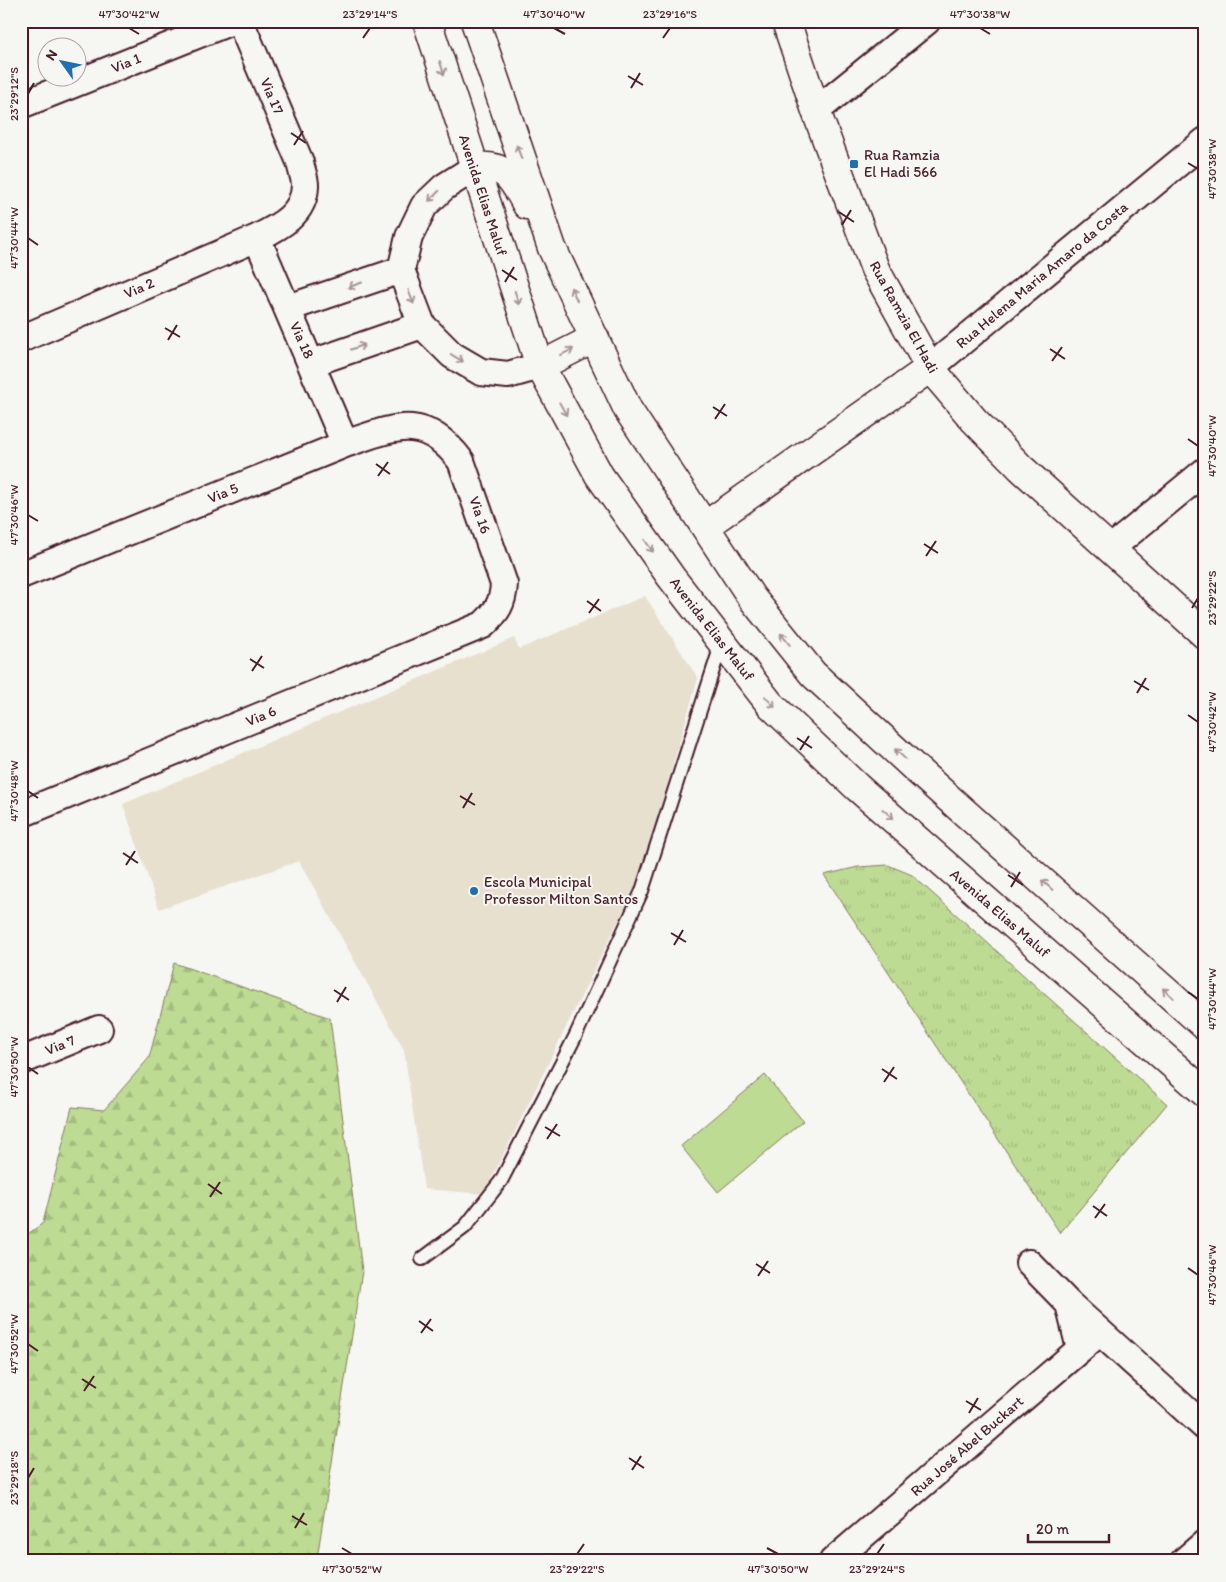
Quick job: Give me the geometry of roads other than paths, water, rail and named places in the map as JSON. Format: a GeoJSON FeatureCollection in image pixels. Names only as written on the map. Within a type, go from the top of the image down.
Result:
{"type":"FeatureCollection","features":[{"type":"Feature","properties":{"kind":"street","name":"Via 1"},"geometry":{"type":"LineString","coordinates":[[21,105],[232,21]]}},
{"type":"Feature","properties":{"kind":"street","name":"Via 17"},"geometry":{"type":"LineString","coordinates":[[240,21],[300,162],[305,185],[300,205],[284,224],[257,238]]}},
{"type":"Feature","properties":{"kind":"street","name":"Avenida Elias Maluf"},"geometry":{"type":"LineString","coordinates":[[427,21],[540,366],[599,475],[671,577],[770,704],[857,787],[1205,1093]]}},
{"type":"Feature","properties":{"kind":"street"},"geometry":{"type":"LineString","coordinates":[[475,21],[552,248]]}},
{"type":"Feature","properties":{"kind":"street","name":"Rua Ramzia El Hadi"},"geometry":{"type":"LineString","coordinates":[[786,21],[816,111],[875,270],[930,368],[974,420],[1021,468],[1205,635]]}},
{"type":"Feature","properties":{"kind":"street"},"geometry":{"type":"LineString","coordinates":[[816,111],[927,21]]}},
{"type":"Feature","properties":{"kind":"street","name":"Rua Helena Maria Amaro da Costa"},"geometry":{"type":"LineString","coordinates":[[705,526],[930,368],[1205,141]]}},
{"type":"Feature","properties":{"kind":"street"},"geometry":{"type":"LineString","coordinates":[[594,338],[540,366],[508,375],[481,372],[452,355],[422,325],[401,270],[409,237],[424,206],[444,187],[474,168],[496,167],[506,173],[514,183],[552,248],[628,410],[752,598],[813,674],[917,770],[1205,1026]]}},
{"type":"Feature","properties":{"kind":"street","name":"Via 18"},"geometry":{"type":"LineString","coordinates":[[257,238],[345,444]]}},
{"type":"Feature","properties":{"kind":"street","name":"Via 2"},"geometry":{"type":"LineString","coordinates":[[21,339],[257,238]]}},
{"type":"Feature","properties":{"kind":"street"},"geometry":{"type":"LineString","coordinates":[[288,308],[401,270]]}},
{"type":"Feature","properties":{"kind":"street"},"geometry":{"type":"LineString","coordinates":[[312,363],[422,325]]}},
{"type":"Feature","properties":{"kind":"street","name":"Via 5"},"geometry":{"type":"LineString","coordinates":[[21,574],[345,444],[394,427],[413,426],[428,432]]}},
{"type":"Feature","properties":{"kind":"street","name":"Via 16"},"geometry":{"type":"LineString","coordinates":[[428,432],[450,446],[461,462],[504,584],[504,598],[497,612]]}},
{"type":"Feature","properties":{"kind":"street"},"geometry":{"type":"LineString","coordinates":[[1110,549],[1205,471]]}},
{"type":"Feature","properties":{"kind":"street","name":"Via 6"},"geometry":{"type":"LineString","coordinates":[[21,814],[483,625],[497,612]]}},
{"type":"Feature","properties":{"kind":"street","name":"Via 7"},"geometry":{"type":"LineString","coordinates":[[21,1061],[99,1029]]}},
{"type":"Feature","properties":{"kind":"street"},"geometry":{"type":"LineString","coordinates":[[1029,1263],[1069,1304],[1205,1427]]}},
{"type":"Feature","properties":{"kind":"street"},"geometry":{"type":"LineString","coordinates":[[1069,1304],[1080,1349]]}},
{"type":"Feature","properties":{"kind":"street","name":"Rua José Abel Buckart"},"geometry":{"type":"LineString","coordinates":[[833,1561],[1100,1332]]}},
{"type":"Feature","properties":{"kind":"street"},"geometry":{"type":"LineString","coordinates":[[1184,1561],[1205,1543]]}},
{"type":"Feature","properties":{"kind":"lane"},"geometry":{"type":"LineString","coordinates":[[422,1259],[465,1228],[501,1181],[575,1038],[642,891],[722,642]]}},
{"type":"Feature","properties":{"kind":"place","name":"Rua Ramzia El Hadi 566"},"geometry":{"type":"Point","coordinates":[854,164]}},
{"type":"Feature","properties":{"kind":"place","name":"Escola Municipal Professor Milton Santos"},"geometry":{"type":"Point","coordinates":[474,891]}}]}
